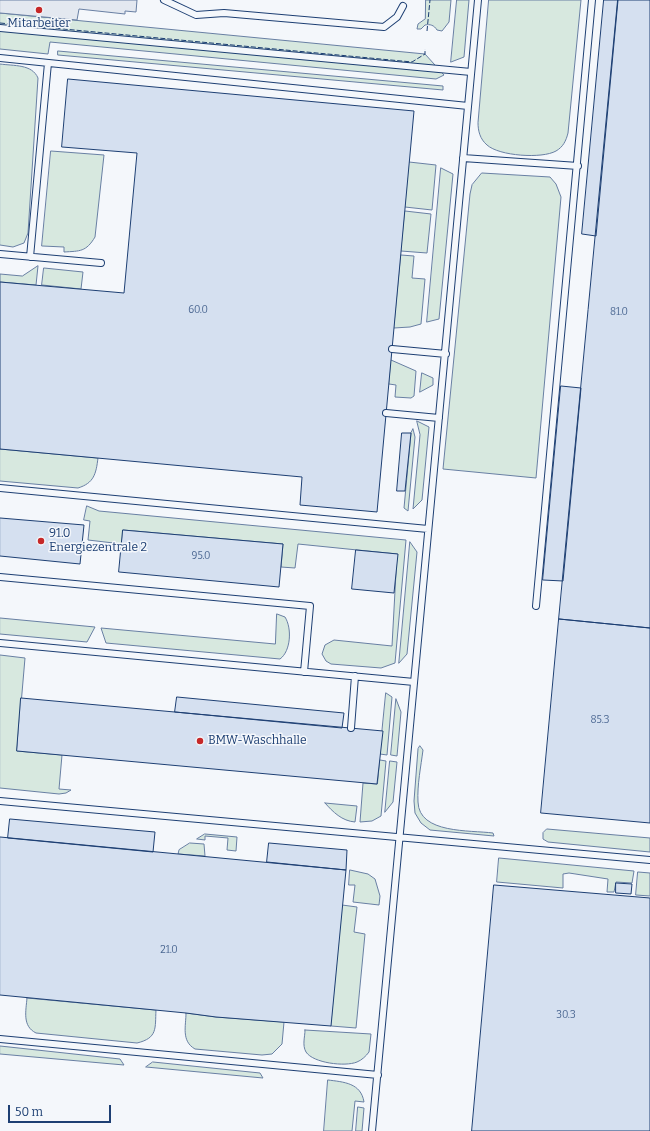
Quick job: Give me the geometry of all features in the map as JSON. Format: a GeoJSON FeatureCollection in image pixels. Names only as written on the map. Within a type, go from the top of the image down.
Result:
{"type":"FeatureCollection","features":[{"type":"Feature","properties":{"kind":"lane"},"geometry":{"type":"LineString","coordinates":[[164,0],[170,0]]}},
{"type":"Feature","properties":{"kind":"lane"},"geometry":{"type":"LineString","coordinates":[[164,0],[196,15],[224,13],[384,27],[397,17],[403,6]]}},
{"type":"Feature","properties":{"kind":"lane"},"geometry":{"type":"LineString","coordinates":[[372,1131],[478,0]]}},
{"type":"Feature","properties":{"kind":"lane"},"geometry":{"type":"LineString","coordinates":[[536,606],[578,166],[592,0]]}},
{"type":"Feature","properties":{"kind":"lane"},"geometry":{"type":"LineString","coordinates":[[0,28],[471,72]]}},
{"type":"Feature","properties":{"kind":"lane"},"geometry":{"type":"LineString","coordinates":[[0,58],[468,106]]}},
{"type":"Feature","properties":{"kind":"lane"},"geometry":{"type":"LineString","coordinates":[[30,257],[48,63]]}},
{"type":"Feature","properties":{"kind":"lane"},"geometry":{"type":"LineString","coordinates":[[463,158],[578,166]]}},
{"type":"Feature","properties":{"kind":"lane"},"geometry":{"type":"LineString","coordinates":[[0,254],[100,263]]}},
{"type":"Feature","properties":{"kind":"lane"},"geometry":{"type":"LineString","coordinates":[[392,349],[446,354]]}},
{"type":"Feature","properties":{"kind":"lane"},"geometry":{"type":"LineString","coordinates":[[386,412],[439,418]]}},
{"type":"Feature","properties":{"kind":"lane"},"geometry":{"type":"LineString","coordinates":[[0,488],[428,529]]}},
{"type":"Feature","properties":{"kind":"lane"},"geometry":{"type":"LineString","coordinates":[[0,577],[310,606],[304,672]]}},
{"type":"Feature","properties":{"kind":"lane"},"geometry":{"type":"LineString","coordinates":[[0,643],[414,682]]}},
{"type":"Feature","properties":{"kind":"lane"},"geometry":{"type":"LineString","coordinates":[[351,728],[356,676]]}},
{"type":"Feature","properties":{"kind":"lane"},"geometry":{"type":"LineString","coordinates":[[0,801],[650,860]]}},
{"type":"Feature","properties":{"kind":"lane"},"geometry":{"type":"LineString","coordinates":[[0,1039],[378,1075]]}},
{"type":"Feature","properties":{"kind":"shaded area","name":"Mitarbeiter"},"geometry":{"type":"Polygon","coordinates":[[[0,0],[137,0],[136,12],[125,11],[125,14],[79,9],[77,20],[0,13],[0,0]]]}},
{"type":"Feature","properties":{"kind":"shaded area"},"geometry":{"type":"Polygon","coordinates":[[[426,0],[451,0],[449,22],[442,31],[429,25],[425,25],[421,29],[417,29],[418,24],[425,19],[426,0]]]}},
{"type":"Feature","properties":{"kind":"shaded area"},"geometry":{"type":"Polygon","coordinates":[[[457,0],[469,0],[464,57],[451,62],[457,0]]]}},
{"type":"Feature","properties":{"kind":"shaded area"},"geometry":{"type":"Polygon","coordinates":[[[489,0],[581,0],[568,133],[564,144],[556,151],[531,156],[510,154],[493,149],[481,138],[478,123],[489,0]]]}},
{"type":"Feature","properties":{"kind":"shaded area"},"geometry":{"type":"Polygon","coordinates":[[[0,13],[425,54],[444,75],[436,79],[50,42],[48,54],[0,49],[0,13]]]}},
{"type":"Feature","properties":{"kind":"shaded area"},"geometry":{"type":"Polygon","coordinates":[[[58,51],[443,86],[443,90],[58,55],[58,51]]]}},
{"type":"Feature","properties":{"kind":"shaded area"},"geometry":{"type":"Polygon","coordinates":[[[0,64],[22,66],[32,70],[38,78],[28,233],[24,243],[13,247],[0,245],[0,64]]]}},
{"type":"Feature","properties":{"kind":"shaded area"},"geometry":{"type":"Polygon","coordinates":[[[51,151],[104,155],[95,237],[89,246],[82,250],[64,252],[64,247],[42,246],[51,151]]]}},
{"type":"Feature","properties":{"kind":"shaded area"},"geometry":{"type":"Polygon","coordinates":[[[409,162],[436,165],[432,210],[405,207],[409,162]]]}},
{"type":"Feature","properties":{"kind":"shaded area"},"geometry":{"type":"Polygon","coordinates":[[[441,168],[453,174],[439,319],[427,322],[441,168]]]}},
{"type":"Feature","properties":{"kind":"shaded area"},"geometry":{"type":"Polygon","coordinates":[[[482,173],[550,177],[556,184],[561,197],[536,478],[443,469],[470,194],[472,185],[482,173]]]}},
{"type":"Feature","properties":{"kind":"shaded area"},"geometry":{"type":"Polygon","coordinates":[[[405,211],[431,214],[427,253],[401,251],[405,211]]]}},
{"type":"Feature","properties":{"kind":"shaded area"},"geometry":{"type":"Polygon","coordinates":[[[401,255],[414,256],[412,278],[425,279],[421,324],[410,327],[394,328],[401,255]]]}},
{"type":"Feature","properties":{"kind":"shaded area"},"geometry":{"type":"Polygon","coordinates":[[[38,266],[36,285],[0,282],[0,274],[22,276],[38,266]]]}},
{"type":"Feature","properties":{"kind":"shaded area"},"geometry":{"type":"Polygon","coordinates":[[[44,268],[83,272],[81,289],[42,285],[44,268]]]}},
{"type":"Feature","properties":{"kind":"shaded area"},"geometry":{"type":"Polygon","coordinates":[[[391,360],[416,371],[414,396],[411,398],[395,397],[396,385],[389,384],[391,360]]]}},
{"type":"Feature","properties":{"kind":"shaded area"},"geometry":{"type":"Polygon","coordinates":[[[422,373],[433,378],[433,385],[420,392],[422,373]]]}},
{"type":"Feature","properties":{"kind":"shaded area"},"geometry":{"type":"Polygon","coordinates":[[[417,421],[429,427],[422,500],[413,509],[420,435],[417,421]]]}},
{"type":"Feature","properties":{"kind":"shaded area"},"geometry":{"type":"Polygon","coordinates":[[[413,429],[415,437],[408,511],[404,508],[411,433],[413,429]]]}},
{"type":"Feature","properties":{"kind":"shaded area"},"geometry":{"type":"Polygon","coordinates":[[[0,449],[98,458],[95,473],[91,481],[78,488],[0,481],[0,449]]]}},
{"type":"Feature","properties":{"kind":"shaded area"},"geometry":{"type":"Polygon","coordinates":[[[87,506],[99,511],[406,540],[395,663],[381,668],[331,664],[326,661],[322,654],[325,645],[334,640],[392,646],[397,554],[298,544],[295,568],[281,567],[283,544],[123,530],[122,544],[88,540],[90,521],[84,520],[87,506]]]}},
{"type":"Feature","properties":{"kind":"shaded area"},"geometry":{"type":"Polygon","coordinates":[[[410,542],[417,552],[407,654],[399,663],[410,542]]]}},
{"type":"Feature","properties":{"kind":"shaded area"},"geometry":{"type":"Polygon","coordinates":[[[277,614],[285,617],[289,627],[288,645],[284,655],[280,659],[106,643],[101,628],[275,644],[277,614]]]}},
{"type":"Feature","properties":{"kind":"shaded area"},"geometry":{"type":"Polygon","coordinates":[[[0,618],[95,627],[87,642],[0,634],[0,618]]]}},
{"type":"Feature","properties":{"kind":"shaded area"},"geometry":{"type":"Polygon","coordinates":[[[0,655],[25,658],[17,751],[62,755],[59,789],[71,790],[66,793],[59,794],[0,788],[0,655]]]}},
{"type":"Feature","properties":{"kind":"shaded area"},"geometry":{"type":"Polygon","coordinates":[[[386,693],[392,697],[387,755],[380,754],[386,693]]]}},
{"type":"Feature","properties":{"kind":"shaded area"},"geometry":{"type":"Polygon","coordinates":[[[396,699],[401,712],[397,756],[391,755],[396,699]]]}},
{"type":"Feature","properties":{"kind":"shaded area"},"geometry":{"type":"Polygon","coordinates":[[[420,746],[423,750],[419,776],[418,802],[421,812],[427,820],[436,825],[447,828],[493,833],[494,836],[430,830],[421,823],[415,813],[414,801],[418,749],[420,746]]]}},
{"type":"Feature","properties":{"kind":"shaded area"},"geometry":{"type":"Polygon","coordinates":[[[380,760],[386,761],[381,816],[372,821],[360,822],[363,783],[377,784],[380,760]]]}},
{"type":"Feature","properties":{"kind":"shaded area"},"geometry":{"type":"Polygon","coordinates":[[[390,761],[397,762],[393,802],[385,812],[390,761]]]}},
{"type":"Feature","properties":{"kind":"shaded area"},"geometry":{"type":"Polygon","coordinates":[[[325,803],[357,806],[355,822],[342,818],[325,803]]]}},
{"type":"Feature","properties":{"kind":"shaded area"},"geometry":{"type":"Polygon","coordinates":[[[547,829],[650,838],[650,852],[548,842],[543,839],[543,833],[547,829]]]}},
{"type":"Feature","properties":{"kind":"shaded area"},"geometry":{"type":"Polygon","coordinates":[[[205,834],[237,837],[236,851],[227,850],[228,838],[205,836],[205,840],[197,839],[205,834]]]}},
{"type":"Feature","properties":{"kind":"shaded area"},"geometry":{"type":"Polygon","coordinates":[[[190,843],[204,844],[205,856],[178,854],[179,850],[190,843]]]}},
{"type":"Feature","properties":{"kind":"shaded area"},"geometry":{"type":"Polygon","coordinates":[[[499,858],[634,871],[632,883],[616,882],[614,892],[607,892],[608,879],[569,873],[563,874],[563,888],[497,882],[499,858]]]}},
{"type":"Feature","properties":{"kind":"shaded area"},"geometry":{"type":"Polygon","coordinates":[[[350,870],[368,874],[375,879],[380,896],[379,905],[353,902],[355,885],[349,885],[350,870]]]}},
{"type":"Feature","properties":{"kind":"shaded area"},"geometry":{"type":"Polygon","coordinates":[[[638,872],[650,873],[650,896],[636,895],[638,872]]]}},
{"type":"Feature","properties":{"kind":"shaded area"},"geometry":{"type":"Polygon","coordinates":[[[342,905],[357,907],[354,932],[365,934],[356,1028],[331,1026],[342,905]]]}},
{"type":"Feature","properties":{"kind":"shaded area"},"geometry":{"type":"Polygon","coordinates":[[[27,998],[156,1010],[155,1027],[149,1038],[137,1043],[36,1033],[27,1022],[27,998]]]}},
{"type":"Feature","properties":{"kind":"shaded area"},"geometry":{"type":"Polygon","coordinates":[[[186,1013],[216,1017],[284,1022],[282,1044],[272,1054],[262,1055],[195,1049],[186,1038],[186,1013]]]}},
{"type":"Feature","properties":{"kind":"shaded area"},"geometry":{"type":"Polygon","coordinates":[[[305,1030],[371,1034],[369,1052],[357,1062],[345,1064],[330,1063],[315,1059],[306,1052],[304,1044],[305,1030]]]}},
{"type":"Feature","properties":{"kind":"shaded area"},"geometry":{"type":"Polygon","coordinates":[[[0,1046],[120,1059],[124,1065],[0,1054],[0,1046]]]}},
{"type":"Feature","properties":{"kind":"shaded area"},"geometry":{"type":"Polygon","coordinates":[[[153,1062],[260,1073],[263,1078],[146,1067],[153,1062]]]}},
{"type":"Feature","properties":{"kind":"shaded area"},"geometry":{"type":"Polygon","coordinates":[[[328,1080],[346,1083],[356,1087],[362,1096],[364,1102],[355,1101],[352,1131],[324,1131],[328,1080]]]}},
{"type":"Feature","properties":{"kind":"shaded area"},"geometry":{"type":"Polygon","coordinates":[[[358,1107],[364,1108],[362,1131],[356,1131],[358,1107]]]}},
{"type":"Feature","properties":{"kind":"building"},"geometry":{"type":"Polygon","coordinates":[[[604,0],[618,0],[596,236],[582,234],[604,0]]]}},
{"type":"Feature","properties":{"kind":"building"},"geometry":{"type":"Polygon","coordinates":[[[618,0],[650,0],[650,628],[559,619],[618,0]]]}},
{"type":"Feature","properties":{"kind":"building"},"geometry":{"type":"Polygon","coordinates":[[[68,79],[414,111],[377,512],[300,505],[302,477],[0,449],[0,282],[124,293],[137,153],[62,147],[68,79]]]}},
{"type":"Feature","properties":{"kind":"building"},"geometry":{"type":"Polygon","coordinates":[[[561,386],[581,388],[563,581],[543,580],[561,386]]]}},
{"type":"Feature","properties":{"kind":"building"},"geometry":{"type":"Polygon","coordinates":[[[402,433],[411,433],[405,491],[397,491],[402,433]]]}},
{"type":"Feature","properties":{"kind":"building","name":"91.0 Energiezentrale 2"},"geometry":{"type":"Polygon","coordinates":[[[0,518],[84,525],[80,564],[0,556],[0,518]]]}},
{"type":"Feature","properties":{"kind":"building"},"geometry":{"type":"Polygon","coordinates":[[[123,530],[283,544],[279,587],[119,572],[123,530]]]}},
{"type":"Feature","properties":{"kind":"building"},"geometry":{"type":"Polygon","coordinates":[[[356,550],[398,554],[394,593],[352,589],[356,550]]]}},
{"type":"Feature","properties":{"kind":"building"},"geometry":{"type":"Polygon","coordinates":[[[559,619],[650,628],[650,823],[541,813],[559,619]]]}},
{"type":"Feature","properties":{"kind":"building"},"geometry":{"type":"Polygon","coordinates":[[[177,697],[344,713],[342,728],[175,712],[177,697]]]}},
{"type":"Feature","properties":{"kind":"building","name":"BMW-Waschhalle"},"geometry":{"type":"Polygon","coordinates":[[[21,698],[383,731],[377,784],[17,751],[21,698]]]}},
{"type":"Feature","properties":{"kind":"building"},"geometry":{"type":"Polygon","coordinates":[[[10,819],[155,832],[153,852],[8,838],[10,819]]]}},
{"type":"Feature","properties":{"kind":"building"},"geometry":{"type":"Polygon","coordinates":[[[0,837],[346,870],[331,1026],[216,1017],[0,995],[0,837]]]}},
{"type":"Feature","properties":{"kind":"building"},"geometry":{"type":"Polygon","coordinates":[[[269,843],[347,850],[346,870],[267,862],[269,843]]]}},
{"type":"Feature","properties":{"kind":"building"},"geometry":{"type":"Polygon","coordinates":[[[616,883],[632,884],[631,894],[616,893],[616,883]]]}},
{"type":"Feature","properties":{"kind":"building"},"geometry":{"type":"Polygon","coordinates":[[[494,885],[650,898],[650,1131],[472,1131],[494,885]]]}},
{"type":"Feature","properties":{"kind":"fence"},"geometry":{"type":"LineString","coordinates":[[427,31],[430,0]]}},
{"type":"Feature","properties":{"kind":"fence"},"geometry":{"type":"LineString","coordinates":[[0,23],[412,62],[425,54],[425,49]]}},
{"type":"Feature","properties":{"kind":"place","name":"Mitarbeiter"},"geometry":{"type":"Point","coordinates":[39,10]}},
{"type":"Feature","properties":{"kind":"place","name":"91.0 Energiezentrale 2"},"geometry":{"type":"Point","coordinates":[41,541]}},
{"type":"Feature","properties":{"kind":"place","name":"BMW-Waschhalle"},"geometry":{"type":"Point","coordinates":[200,741]}}]}
